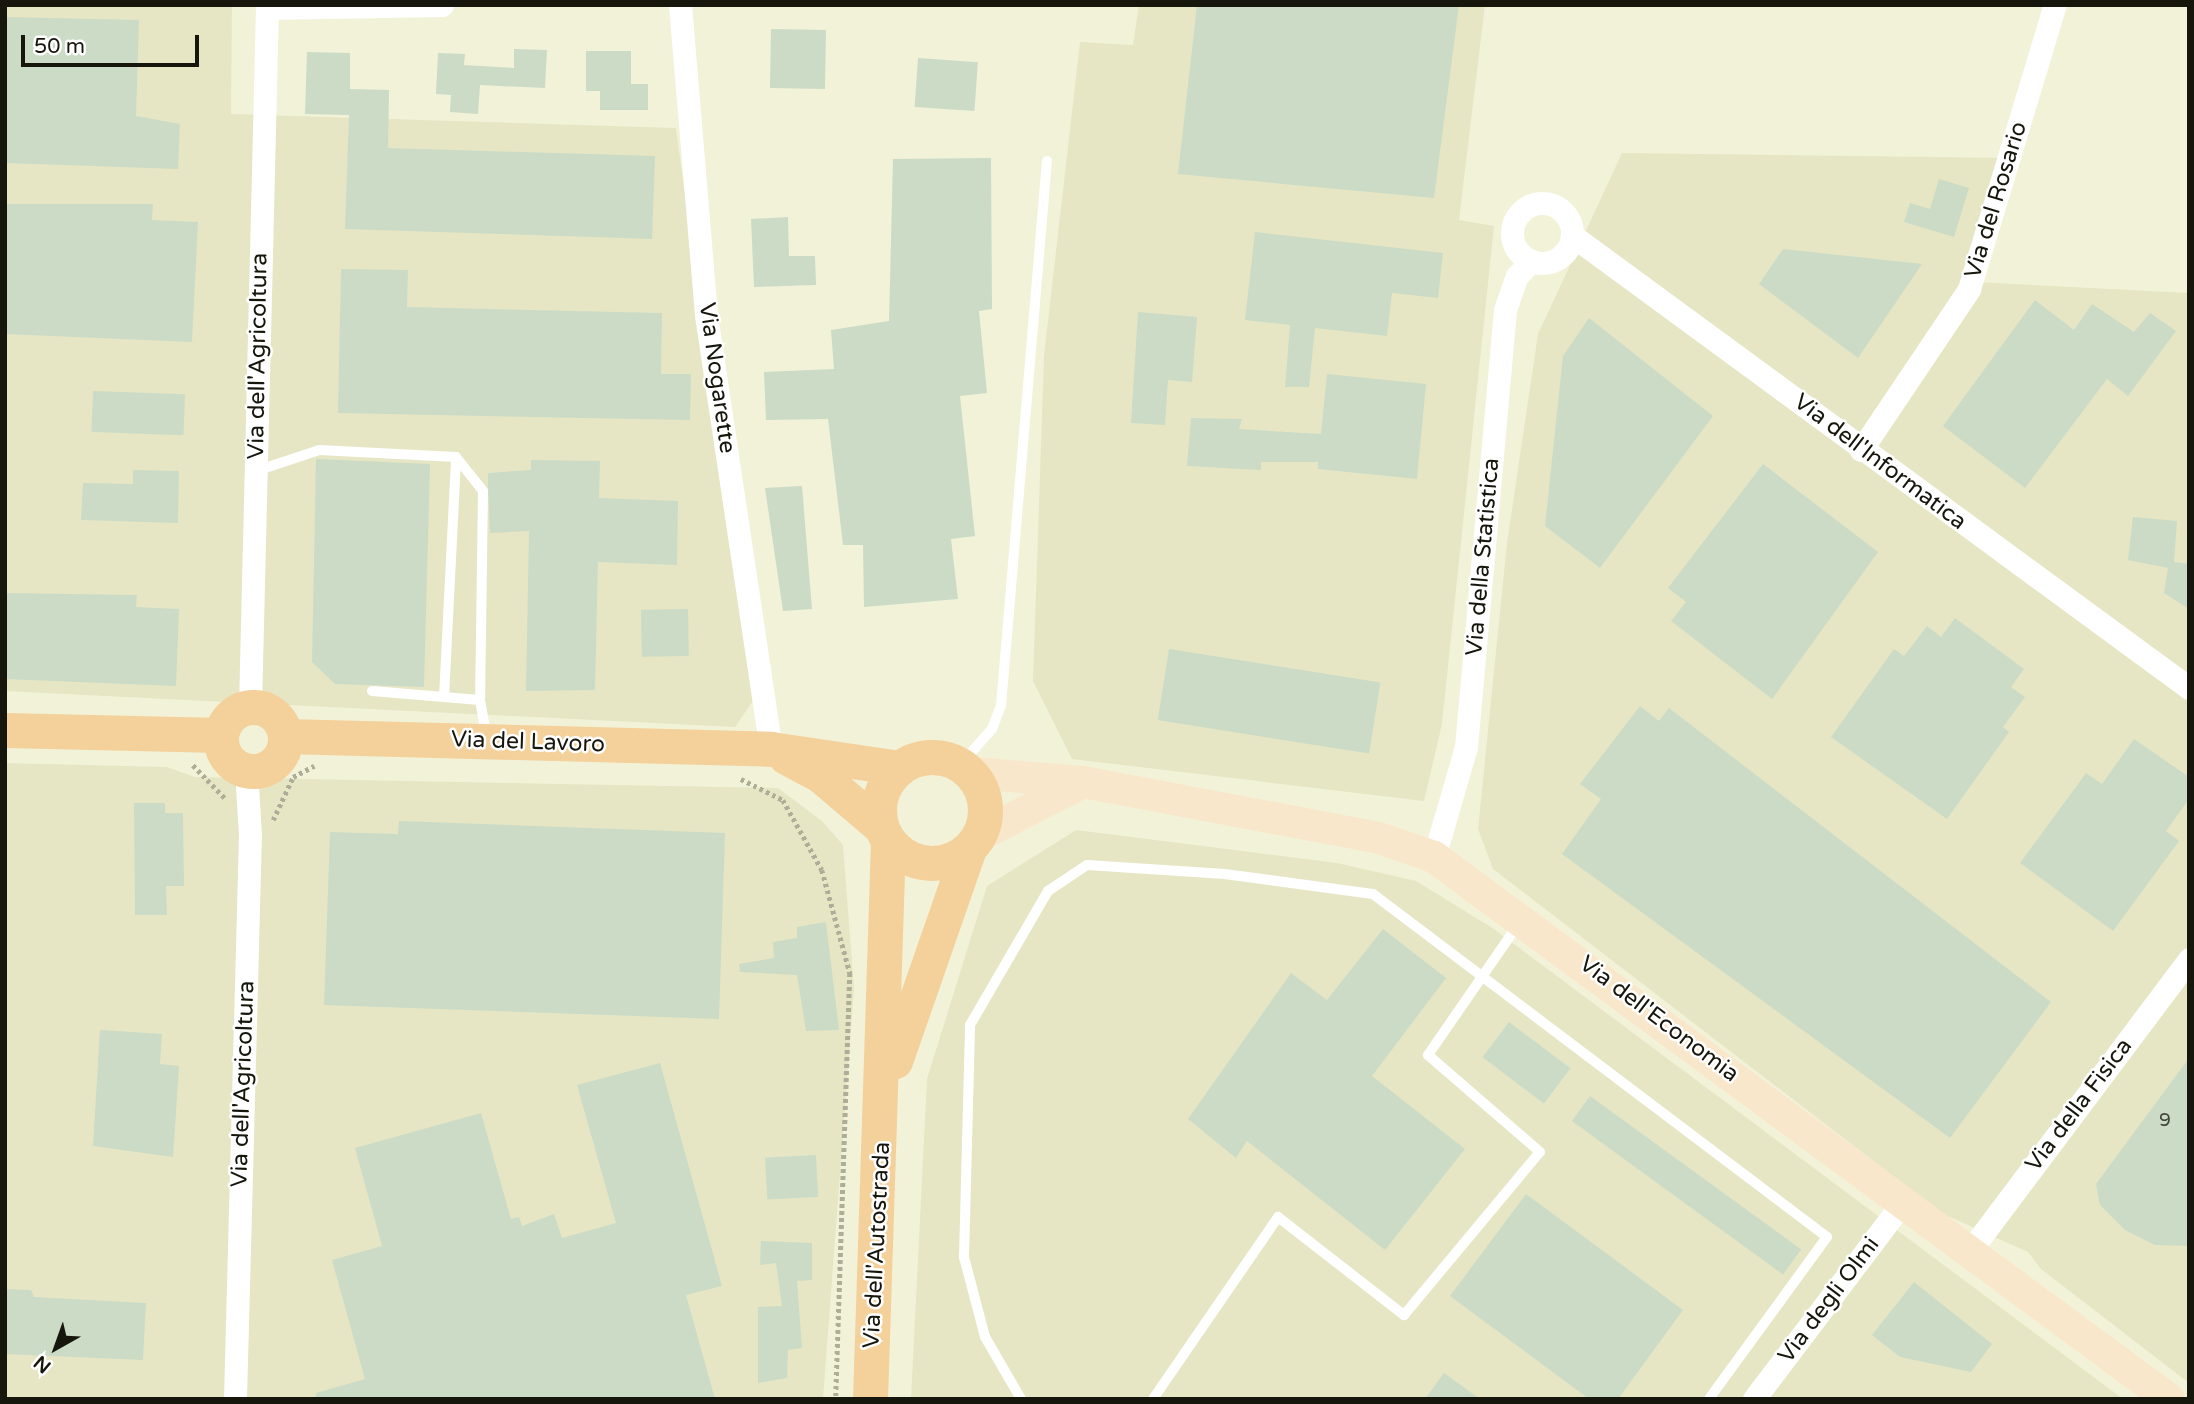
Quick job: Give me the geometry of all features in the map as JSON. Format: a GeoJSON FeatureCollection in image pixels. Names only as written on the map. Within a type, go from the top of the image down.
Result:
{"type":"FeatureCollection","features":[{"type":"Feature","properties":{"kind":"main road"},"geometry":{"type":"LineString","coordinates":[[250,707],[269,712],[285,736],[274,763],[246,770],[230,761],[221,735],[234,713],[250,707]]}},
{"type":"Feature","properties":{"kind":"main road"},"geometry":{"type":"LineString","coordinates":[[5,730],[221,735]]}},
{"type":"Feature","properties":{"kind":"main road","name":"Via del Lavoro"},"geometry":{"type":"LineString","coordinates":[[285,736],[755,748],[900,768]]}},
{"type":"Feature","properties":{"kind":"main road","name":"Via del Lavoro"},"geometry":{"type":"LineString","coordinates":[[755,748],[821,776],[885,834]]}},
{"type":"Feature","properties":{"kind":"main road"},"geometry":{"type":"LineString","coordinates":[[900,768],[929,757],[965,769]]}},
{"type":"Feature","properties":{"kind":"main road","name":"Via dell'Autostrada"},"geometry":{"type":"LineString","coordinates":[[870,1399],[884,1091],[885,834],[881,794],[900,768]]}},
{"type":"Feature","properties":{"kind":"main road","name":"Via dell'Economia"},"geometry":{"type":"LineString","coordinates":[[965,769],[1083,782],[1379,838],[1434,857],[1523,918],[2169,1399]]}},
{"type":"Feature","properties":{"kind":"main road","name":"Via dell'Autostrada"},"geometry":{"type":"LineString","coordinates":[[884,1091],[974,843],[986,802],[965,769]]}},
{"type":"Feature","properties":{"kind":"main road"},"geometry":{"type":"LineString","coordinates":[[885,834],[901,854],[935,864],[1083,782]]}},
{"type":"Feature","properties":{"kind":"street"},"geometry":{"type":"LineString","coordinates":[[267,7],[442,5]]}},
{"type":"Feature","properties":{"kind":"street","name":"Via Nogarette"},"geometry":{"type":"LineString","coordinates":[[680,5],[706,315],[755,748]]}},
{"type":"Feature","properties":{"kind":"street","name":"Via del Rosario"},"geometry":{"type":"LineString","coordinates":[[1861,450],[1969,289],[2055,5]]}},
{"type":"Feature","properties":{"kind":"street","name":"Via dell'Agricoltura"},"geometry":{"type":"LineString","coordinates":[[250,707],[267,7]]}},
{"type":"Feature","properties":{"kind":"street"},"geometry":{"type":"LineString","coordinates":[[1554,205],[1568,218],[1573,236],[1558,259],[1531,261],[1517,249],[1512,231],[1527,207],[1554,205]]}},
{"type":"Feature","properties":{"kind":"street","name":"Via dell'Informatica"},"geometry":{"type":"LineString","coordinates":[[1573,236],[1861,450],[2189,688]]}},
{"type":"Feature","properties":{"kind":"street","name":"Via della Statistica"},"geometry":{"type":"LineString","coordinates":[[1434,857],[1466,747],[1505,310],[1517,276],[1531,261]]}},
{"type":"Feature","properties":{"kind":"street","name":"Via dell'Agricoltura"},"geometry":{"type":"LineString","coordinates":[[234,1399],[250,835],[246,770]]}},
{"type":"Feature","properties":{"kind":"street","name":"Via della Fisica"},"geometry":{"type":"LineString","coordinates":[[1970,1251],[2189,959]]}},
{"type":"Feature","properties":{"kind":"street","name":"Via degli Olmi"},"geometry":{"type":"LineString","coordinates":[[1754,1399],[1903,1202]]}},
{"type":"Feature","properties":{"kind":"lane"},"geometry":{"type":"LineString","coordinates":[[965,769],[992,729],[1001,706],[1047,161]]}},
{"type":"Feature","properties":{"kind":"lane"},"geometry":{"type":"LineString","coordinates":[[255,471],[319,450],[456,457],[483,491],[480,700],[487,740]]}},
{"type":"Feature","properties":{"kind":"lane"},"geometry":{"type":"LineString","coordinates":[[444,696],[456,457]]}},
{"type":"Feature","properties":{"kind":"lane"},"geometry":{"type":"LineString","coordinates":[[372,691],[480,700]]}},
{"type":"Feature","properties":{"kind":"lane"},"geometry":{"type":"LineString","coordinates":[[1021,1399],[985,1337],[964,1257],[966,1072],[970,1025],[1048,891],[1087,865],[1224,874],[1373,894],[1484,974],[1826,1237],[1709,1399]]}},
{"type":"Feature","properties":{"kind":"lane"},"geometry":{"type":"LineString","coordinates":[[1153,1399],[1278,1217],[1404,1315],[1540,1152],[1428,1055],[1523,918]]}},
{"type":"Feature","properties":{"kind":"path"},"geometry":{"type":"LineString","coordinates":[[755,748],[736,776],[783,800],[822,870],[850,973],[831,1399]]}},
{"type":"Feature","properties":{"kind":"path"},"geometry":{"type":"LineString","coordinates":[[250,835],[269,837],[279,797],[293,777],[326,759]]}},
{"type":"Feature","properties":{"kind":"path"},"geometry":{"type":"LineString","coordinates":[[188,763],[225,797],[226,809]]}},
{"type":"Feature","properties":{"kind":"shaded area"},"geometry":{"type":"Polygon","coordinates":[[[5,5],[232,5],[231,114],[676,128],[753,701],[735,727],[5,691],[5,5]]]}},
{"type":"Feature","properties":{"kind":"shaded area"},"geometry":{"type":"Polygon","coordinates":[[[1139,5],[1485,5],[1459,220],[1494,226],[1442,724],[1424,801],[1072,759],[1033,681],[1044,356],[1080,42],[1133,45],[1139,5]]]}},
{"type":"Feature","properties":{"kind":"shaded area"},"geometry":{"type":"Polygon","coordinates":[[[1622,153],[2012,158],[1976,282],[2189,293],[2189,1383],[2041,1269],[2028,1252],[1941,1213],[1493,869],[1478,829],[1507,543],[1538,334],[1622,153]]]}},
{"type":"Feature","properties":{"kind":"shaded area"},"geometry":{"type":"Polygon","coordinates":[[[5,763],[167,767],[195,777],[778,788],[822,821],[843,845],[854,988],[823,1399],[5,1399],[5,763]]]}},
{"type":"Feature","properties":{"kind":"shaded area"},"geometry":{"type":"Polygon","coordinates":[[[1076,830],[1337,863],[1416,881],[1494,929],[2123,1399],[911,1399],[927,1079],[987,886],[1076,830]]]}},
{"type":"Feature","properties":{"kind":"building"},"geometry":{"type":"Polygon","coordinates":[[[1197,5],[1459,5],[1434,198],[1178,174],[1197,5]]]}},
{"type":"Feature","properties":{"kind":"building"},"geometry":{"type":"Polygon","coordinates":[[[5,17],[139,20],[136,116],[180,124],[178,169],[5,163],[5,17]]]}},
{"type":"Feature","properties":{"kind":"building"},"geometry":{"type":"Polygon","coordinates":[[[771,29],[826,30],[825,89],[770,88],[771,29]]]}},
{"type":"Feature","properties":{"kind":"building"},"geometry":{"type":"Polygon","coordinates":[[[514,49],[547,50],[545,88],[480,85],[478,114],[450,112],[451,95],[436,94],[438,53],[465,54],[464,65],[514,68],[514,49]]]}},
{"type":"Feature","properties":{"kind":"building"},"geometry":{"type":"Polygon","coordinates":[[[586,51],[631,51],[631,84],[648,84],[648,110],[600,110],[600,91],[586,91],[586,51]]]}},
{"type":"Feature","properties":{"kind":"building"},"geometry":{"type":"Polygon","coordinates":[[[307,52],[350,53],[350,89],[389,90],[388,148],[655,156],[652,239],[345,229],[349,115],[305,114],[307,52]]]}},
{"type":"Feature","properties":{"kind":"building"},"geometry":{"type":"Polygon","coordinates":[[[918,58],[978,62],[974,111],[915,107],[918,58]]]}},
{"type":"Feature","properties":{"kind":"building"},"geometry":{"type":"Polygon","coordinates":[[[991,158],[992,309],[979,311],[987,393],[960,396],[975,536],[951,539],[958,599],[864,607],[863,545],[843,545],[828,419],[766,420],[764,372],[834,369],[831,330],[889,321],[893,159],[991,158]]]}},
{"type":"Feature","properties":{"kind":"building"},"geometry":{"type":"Polygon","coordinates":[[[1939,179],[1969,188],[1954,237],[1904,222],[1910,203],[1930,209],[1939,179]]]}},
{"type":"Feature","properties":{"kind":"building"},"geometry":{"type":"Polygon","coordinates":[[[5,204],[153,204],[152,220],[198,222],[192,342],[5,334],[5,204]]]}},
{"type":"Feature","properties":{"kind":"building"},"geometry":{"type":"Polygon","coordinates":[[[788,217],[789,256],[815,256],[816,285],[754,287],[751,219],[788,217]]]}},
{"type":"Feature","properties":{"kind":"building"},"geometry":{"type":"Polygon","coordinates":[[[1255,232],[1443,253],[1438,298],[1392,293],[1387,336],[1315,328],[1309,387],[1285,387],[1290,325],[1245,320],[1255,232]]]}},
{"type":"Feature","properties":{"kind":"building"},"geometry":{"type":"Polygon","coordinates":[[[1783,249],[1922,264],[1858,358],[1759,284],[1783,249]]]}},
{"type":"Feature","properties":{"kind":"building"},"geometry":{"type":"Polygon","coordinates":[[[341,269],[408,270],[407,307],[662,313],[661,374],[691,374],[690,420],[338,413],[341,269]]]}},
{"type":"Feature","properties":{"kind":"building"},"geometry":{"type":"Polygon","coordinates":[[[2035,300],[2074,330],[2092,304],[2134,332],[2150,313],[2176,331],[2128,396],[2107,379],[2025,488],[1943,426],[2035,300]]]}},
{"type":"Feature","properties":{"kind":"building"},"geometry":{"type":"Polygon","coordinates":[[[1138,312],[1197,317],[1192,382],[1168,380],[1165,425],[1131,423],[1138,312]]]}},
{"type":"Feature","properties":{"kind":"building"},"geometry":{"type":"Polygon","coordinates":[[[1589,318],[1713,416],[1600,568],[1545,526],[1563,356],[1589,318]]]}},
{"type":"Feature","properties":{"kind":"building"},"geometry":{"type":"Polygon","coordinates":[[[1327,374],[1426,384],[1417,479],[1318,469],[1318,462],[1261,462],[1261,470],[1187,466],[1191,418],[1242,419],[1239,429],[1321,434],[1327,374]]]}},
{"type":"Feature","properties":{"kind":"building"},"geometry":{"type":"Polygon","coordinates":[[[93,391],[185,394],[184,435],[92,432],[93,391]]]}},
{"type":"Feature","properties":{"kind":"building"},"geometry":{"type":"Polygon","coordinates":[[[316,459],[430,464],[424,687],[335,684],[312,662],[316,459]]]}},
{"type":"Feature","properties":{"kind":"building"},"geometry":{"type":"Polygon","coordinates":[[[531,460],[600,461],[599,498],[678,501],[677,565],[598,562],[595,690],[526,691],[529,531],[490,533],[488,473],[531,470],[531,460]]]}},
{"type":"Feature","properties":{"kind":"building"},"geometry":{"type":"Polygon","coordinates":[[[1763,464],[1878,552],[1772,699],[1671,621],[1686,602],[1668,588],[1763,464]]]}},
{"type":"Feature","properties":{"kind":"building"},"geometry":{"type":"Polygon","coordinates":[[[133,470],[179,471],[178,523],[81,520],[83,483],[133,484],[133,470]]]}},
{"type":"Feature","properties":{"kind":"building"},"geometry":{"type":"Polygon","coordinates":[[[802,486],[812,609],[783,611],[765,488],[802,486]]]}},
{"type":"Feature","properties":{"kind":"building"},"geometry":{"type":"Polygon","coordinates":[[[2133,517],[2177,521],[2174,562],[2189,564],[2189,609],[2164,593],[2168,568],[2128,560],[2133,517]]]}},
{"type":"Feature","properties":{"kind":"building"},"geometry":{"type":"Polygon","coordinates":[[[5,593],[137,595],[136,607],[179,609],[176,686],[5,679],[5,593]]]}},
{"type":"Feature","properties":{"kind":"building"},"geometry":{"type":"Polygon","coordinates":[[[688,609],[689,656],[642,657],[641,610],[688,609]]]}},
{"type":"Feature","properties":{"kind":"building"},"geometry":{"type":"Polygon","coordinates":[[[1955,618],[2024,669],[2011,687],[2025,697],[2003,727],[2009,732],[1947,819],[1831,737],[1894,649],[1904,656],[1927,626],[1941,637],[1955,618]]]}},
{"type":"Feature","properties":{"kind":"building"},"geometry":{"type":"Polygon","coordinates":[[[1169,649],[1380,682],[1369,754],[1158,720],[1169,649]]]}},
{"type":"Feature","properties":{"kind":"building"},"geometry":{"type":"Polygon","coordinates":[[[1640,706],[1659,721],[1669,708],[2051,1002],[1950,1138],[1562,854],[1601,799],[1580,784],[1640,706]]]}},
{"type":"Feature","properties":{"kind":"building"},"geometry":{"type":"Polygon","coordinates":[[[2134,739],[2189,777],[2189,799],[2166,831],[2179,841],[2113,931],[2020,863],[2086,773],[2102,784],[2134,739]]]}},
{"type":"Feature","properties":{"kind":"building"},"geometry":{"type":"Polygon","coordinates":[[[134,803],[165,803],[165,813],[183,813],[184,886],[166,886],[167,915],[135,915],[134,803]]]}},
{"type":"Feature","properties":{"kind":"building"},"geometry":{"type":"Polygon","coordinates":[[[399,821],[725,833],[719,1019],[324,1005],[330,832],[398,834],[399,821]]]}},
{"type":"Feature","properties":{"kind":"building"},"geometry":{"type":"Polygon","coordinates":[[[826,922],[839,1030],[806,1031],[797,975],[740,972],[739,964],[774,958],[773,942],[797,938],[797,927],[826,922]]]}},
{"type":"Feature","properties":{"kind":"building"},"geometry":{"type":"Polygon","coordinates":[[[1383,929],[1446,978],[1372,1076],[1465,1149],[1385,1250],[1247,1141],[1236,1158],[1188,1119],[1291,973],[1327,1000],[1383,929]]]}},
{"type":"Feature","properties":{"kind":"building"},"geometry":{"type":"Polygon","coordinates":[[[1509,1022],[1570,1068],[1544,1103],[1483,1057],[1509,1022]]]}},
{"type":"Feature","properties":{"kind":"building"},"geometry":{"type":"Polygon","coordinates":[[[100,1030],[162,1034],[160,1064],[179,1066],[173,1157],[93,1146],[100,1030]]]}},
{"type":"Feature","properties":{"kind":"building"},"geometry":{"type":"Polygon","coordinates":[[[2189,1058],[2189,1246],[2155,1245],[2125,1230],[2100,1205],[2096,1184],[2189,1058]]]}},
{"type":"Feature","properties":{"kind":"building"},"geometry":{"type":"Polygon","coordinates":[[[660,1063],[722,1286],[686,1295],[715,1399],[316,1399],[316,1393],[365,1379],[332,1260],[382,1246],[355,1148],[481,1113],[511,1219],[519,1217],[522,1226],[554,1214],[562,1238],[616,1223],[577,1085],[660,1063]]]}},
{"type":"Feature","properties":{"kind":"building"},"geometry":{"type":"Polygon","coordinates":[[[1590,1096],[1801,1249],[1783,1274],[1572,1121],[1590,1096]]]}},
{"type":"Feature","properties":{"kind":"building"},"geometry":{"type":"Polygon","coordinates":[[[816,1155],[818,1197],[767,1200],[765,1158],[816,1155]]]}},
{"type":"Feature","properties":{"kind":"building"},"geometry":{"type":"Polygon","coordinates":[[[1526,1194],[1683,1310],[1618,1399],[1589,1399],[1450,1296],[1526,1194]]]}},
{"type":"Feature","properties":{"kind":"building"},"geometry":{"type":"Polygon","coordinates":[[[761,1241],[812,1243],[812,1280],[797,1281],[802,1348],[788,1350],[787,1378],[758,1383],[758,1307],[782,1306],[776,1263],[760,1265],[761,1241]]]}},
{"type":"Feature","properties":{"kind":"building"},"geometry":{"type":"Polygon","coordinates":[[[1914,1282],[1992,1344],[1971,1372],[1900,1357],[1872,1335],[1914,1282]]]}},
{"type":"Feature","properties":{"kind":"building"},"geometry":{"type":"Polygon","coordinates":[[[5,1289],[31,1290],[34,1297],[146,1303],[143,1360],[5,1354],[5,1289]]]}},
{"type":"Feature","properties":{"kind":"building"},"geometry":{"type":"Polygon","coordinates":[[[1444,1373],[1480,1399],[1425,1399],[1444,1373]]]}}]}
